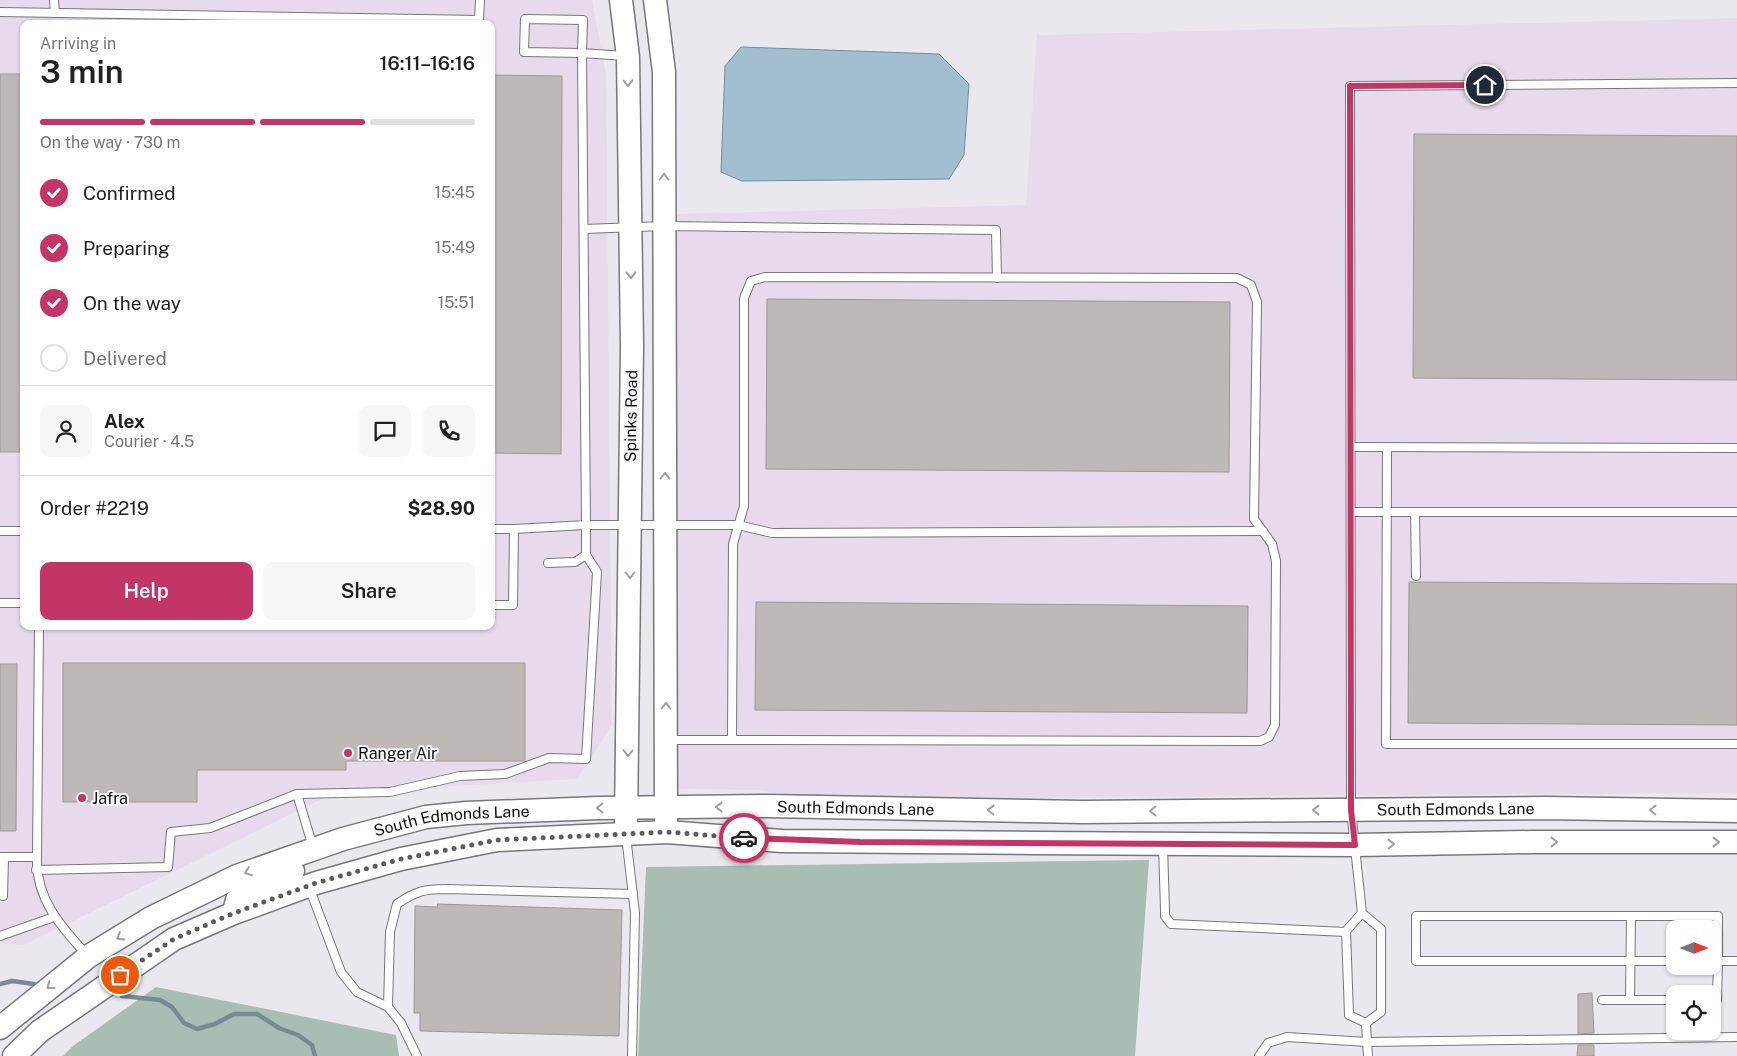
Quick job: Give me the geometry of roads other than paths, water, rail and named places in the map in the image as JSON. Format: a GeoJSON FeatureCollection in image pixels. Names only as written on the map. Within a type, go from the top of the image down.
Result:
{"type":"FeatureCollection","features":[{"type":"Feature","properties":{"kind":"main road","name":"Spinks Road"},"geometry":{"type":"LineString","coordinates":[[621,0],[628,57],[632,346],[628,807],[626,833]]}},
{"type":"Feature","properties":{"kind":"main road","name":"Spinks Road"},"geometry":{"type":"LineString","coordinates":[[655,0],[664,72],[667,832]]}},
{"type":"Feature","properties":{"kind":"main road","name":"South Edmonds Lane"},"geometry":{"type":"LineString","coordinates":[[0,1028],[89,956],[151,918],[236,876],[343,839],[426,817],[466,813],[628,807],[1194,811],[1545,808],[1737,811]]}},
{"type":"Feature","properties":{"kind":"main road"},"geometry":{"type":"LineString","coordinates":[[1185,844],[1194,811]]}},
{"type":"Feature","properties":{"kind":"main road","name":"South Edmonds Lane"},"geometry":{"type":"LineString","coordinates":[[14,1056],[40,1031],[174,939],[234,913],[308,886],[401,859],[497,840],[667,832],[782,840],[1163,844],[1355,845],[1532,842],[1737,842]]}},
{"type":"Feature","properties":{"kind":"main road"},"geometry":{"type":"LineString","coordinates":[[234,913],[237,900],[251,890],[309,864],[314,850]]}},
{"type":"Feature","properties":{"kind":"main road"},"geometry":{"type":"LineString","coordinates":[[40,1031],[40,1015],[90,975],[89,956]]}},
{"type":"Feature","properties":{"kind":"lane"},"geometry":{"type":"LineString","coordinates":[[54,0],[55,13]]}},
{"type":"Feature","properties":{"kind":"lane"},"geometry":{"type":"LineString","coordinates":[[0,12],[479,20],[480,0]]}},
{"type":"Feature","properties":{"kind":"lane"},"geometry":{"type":"LineString","coordinates":[[36,870],[168,867],[171,832],[210,828],[297,794],[390,792],[460,776],[505,774],[549,758],[586,759],[597,572],[586,555],[582,53],[583,20],[525,19],[524,52],[582,53],[628,57]]}},
{"type":"Feature","properties":{"kind":"lane"},"geometry":{"type":"LineString","coordinates":[[1366,1023],[1381,1012],[1381,928],[1362,913],[1351,810],[1352,447],[1350,86],[1737,83]]}},
{"type":"Feature","properties":{"kind":"lane"},"geometry":{"type":"LineString","coordinates":[[584,229],[664,226],[996,230],[997,278]]}},
{"type":"Feature","properties":{"kind":"lane"},"geometry":{"type":"LineString","coordinates":[[666,740],[1260,741],[1269,737],[1275,725],[1276,561],[1272,544],[1254,518],[1257,302],[1251,285],[1237,278],[765,277],[751,281],[744,298],[744,506],[733,544],[732,740]]}},
{"type":"Feature","properties":{"kind":"lane"},"geometry":{"type":"LineString","coordinates":[[1352,447],[1737,448]]}},
{"type":"Feature","properties":{"kind":"lane"},"geometry":{"type":"LineString","coordinates":[[1387,448],[1386,744],[1737,744]]}},
{"type":"Feature","properties":{"kind":"lane"},"geometry":{"type":"LineString","coordinates":[[1352,512],[1737,512]]}},
{"type":"Feature","properties":{"kind":"lane"},"geometry":{"type":"LineString","coordinates":[[1415,512],[1416,576]]}},
{"type":"Feature","properties":{"kind":"lane"},"geometry":{"type":"LineString","coordinates":[[495,529],[586,525],[738,525],[772,533],[1263,531]]}},
{"type":"Feature","properties":{"kind":"lane"},"geometry":{"type":"LineString","coordinates":[[495,605],[513,605],[514,529]]}},
{"type":"Feature","properties":{"kind":"lane"},"geometry":{"type":"LineString","coordinates":[[0,531],[20,531]]}},
{"type":"Feature","properties":{"kind":"lane"},"geometry":{"type":"LineString","coordinates":[[548,563],[575,562],[586,555]]}},
{"type":"Feature","properties":{"kind":"lane"},"geometry":{"type":"LineString","coordinates":[[0,603],[20,603]]}},
{"type":"Feature","properties":{"kind":"lane"},"geometry":{"type":"LineString","coordinates":[[39,630],[36,870],[40,889],[54,917],[89,956]]}},
{"type":"Feature","properties":{"kind":"lane"},"geometry":{"type":"LineString","coordinates":[[297,794],[314,850]]}},
{"type":"Feature","properties":{"kind":"lane"},"geometry":{"type":"LineString","coordinates":[[626,833],[636,913],[632,1056]]}},
{"type":"Feature","properties":{"kind":"lane"},"geometry":{"type":"LineString","coordinates":[[1163,844],[1165,910],[1172,924],[1346,932]]}},
{"type":"Feature","properties":{"kind":"lane"},"geometry":{"type":"LineString","coordinates":[[3,896],[2,857],[37,857]]}},
{"type":"Feature","properties":{"kind":"lane"},"geometry":{"type":"LineString","coordinates":[[308,886],[340,972],[357,992],[388,1007],[401,1023],[418,1056]]}},
{"type":"Feature","properties":{"kind":"lane"},"geometry":{"type":"LineString","coordinates":[[388,1007],[390,932],[397,904],[412,894],[424,889],[447,889],[633,894]]}},
{"type":"Feature","properties":{"kind":"lane"},"geometry":{"type":"LineString","coordinates":[[1362,913],[1346,932],[1349,1015],[1366,1023]]}},
{"type":"Feature","properties":{"kind":"lane"},"geometry":{"type":"LineString","coordinates":[[1666,961],[1416,961],[1416,916],[1718,916],[1718,920]]}},
{"type":"Feature","properties":{"kind":"lane"},"geometry":{"type":"LineString","coordinates":[[1630,1000],[1631,916]]}},
{"type":"Feature","properties":{"kind":"lane"},"geometry":{"type":"LineString","coordinates":[[0,936],[54,917]]}},
{"type":"Feature","properties":{"kind":"lane"},"geometry":{"type":"LineString","coordinates":[[1721,961],[1737,961]]}},
{"type":"Feature","properties":{"kind":"lane"},"geometry":{"type":"LineString","coordinates":[[1602,1000],[1666,1000]]}},
{"type":"Feature","properties":{"kind":"lane"},"geometry":{"type":"LineString","coordinates":[[1366,1023],[1368,1056]]}},
{"type":"Feature","properties":{"kind":"lane"},"geometry":{"type":"LineString","coordinates":[[1259,1056],[1268,1043],[1287,1037],[1367,1042],[1737,1037]]}},
{"type":"Feature","properties":{"kind":"water"},"geometry":{"type":"Polygon","coordinates":[[[741,47],[939,54],[969,84],[964,155],[949,179],[742,181],[721,172],[725,66],[741,47]]]}},
{"type":"Feature","properties":{"kind":"waterway"},"geometry":{"type":"LineString","coordinates":[[0,984],[12,981],[34,984]]}},
{"type":"Feature","properties":{"kind":"waterway"},"geometry":{"type":"LineString","coordinates":[[122,996],[160,1000],[172,1007],[184,1023],[197,1029],[215,1024],[234,1014],[257,1014],[279,1028],[298,1035],[312,1045],[315,1056]]}},
{"type":"Feature","properties":{"kind":"place","name":"Ranger Air"},"geometry":{"type":"Point","coordinates":[348,753]}},
{"type":"Feature","properties":{"kind":"place","name":"Jafra"},"geometry":{"type":"Point","coordinates":[82,798]}}]}
